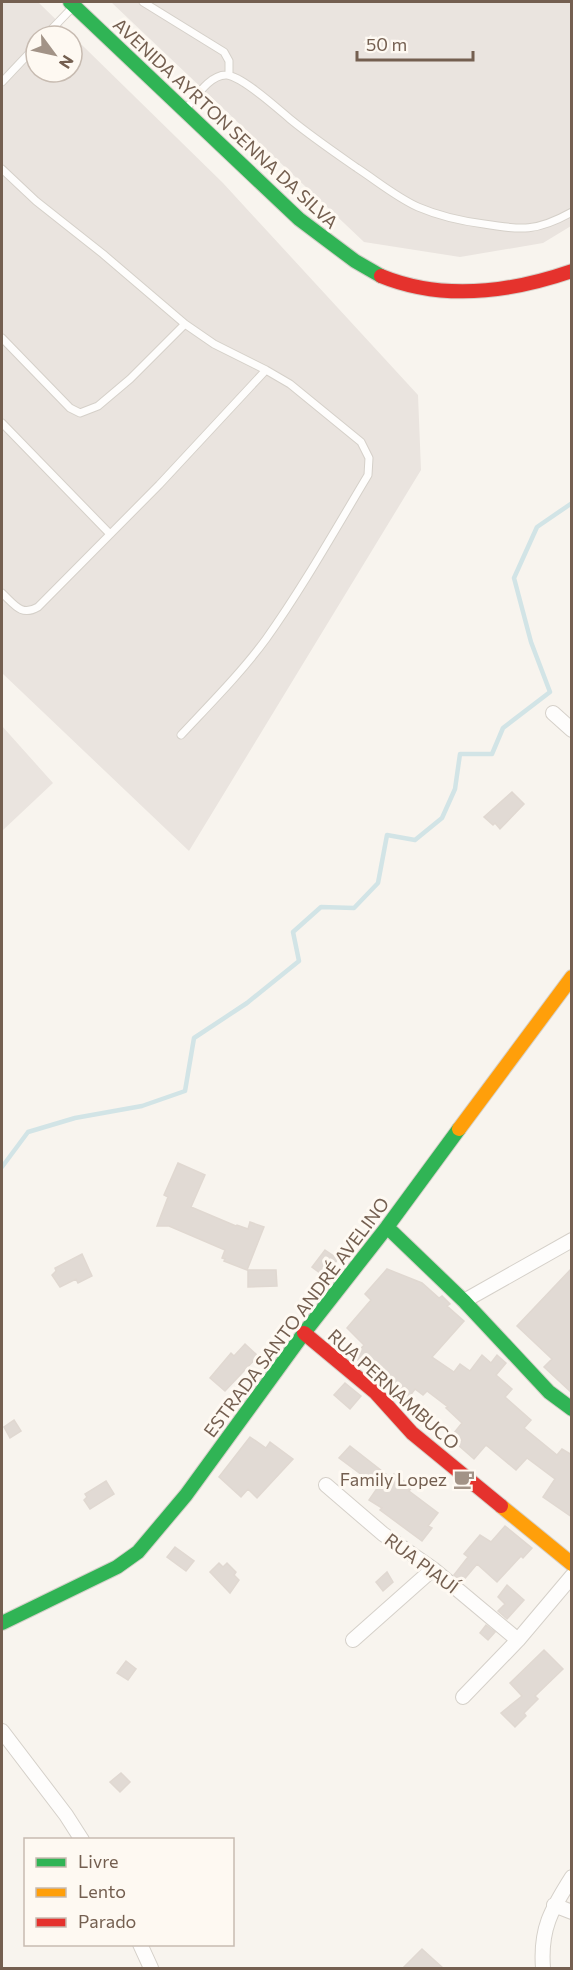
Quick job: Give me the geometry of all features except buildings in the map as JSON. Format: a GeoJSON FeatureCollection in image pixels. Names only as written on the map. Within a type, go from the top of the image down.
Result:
{"type":"FeatureCollection","features":[{"type":"Feature","properties":{"kind":"main road","name":"AVENIDA AYRTON SENNA DA SILVA"},"geometry":{"type":"LineString","coordinates":[[72,4],[271,194],[320,236],[368,269],[409,285],[452,292],[519,285],[572,271]]}},
{"type":"Feature","properties":{"kind":"main road","name":"ESTRADA SANTO ANDRÉ AVELINO"},"geometry":{"type":"LineString","coordinates":[[2,1623],[117,1568],[138,1552],[186,1495],[304,1333],[387,1227],[572,977]]}},
{"type":"Feature","properties":{"kind":"main road"},"geometry":{"type":"LineString","coordinates":[[387,1227],[464,1301],[549,1392],[572,1409]]}},
{"type":"Feature","properties":{"kind":"main road","name":"RUA PERNAMBUCO"},"geometry":{"type":"LineString","coordinates":[[304,1333],[375,1392],[412,1433],[572,1564]]}},
{"type":"Feature","properties":{"kind":"street"},"geometry":{"type":"LineString","coordinates":[[553,713],[572,730]]}},
{"type":"Feature","properties":{"kind":"street"},"geometry":{"type":"LineString","coordinates":[[464,1301],[572,1240]]}},
{"type":"Feature","properties":{"kind":"street","name":"RUA PIAUÍ"},"geometry":{"type":"LineString","coordinates":[[326,1485],[383,1534],[433,1569],[518,1640]]}},
{"type":"Feature","properties":{"kind":"street"},"geometry":{"type":"LineString","coordinates":[[353,1640],[433,1569]]}},
{"type":"Feature","properties":{"kind":"street"},"geometry":{"type":"LineString","coordinates":[[463,1697],[518,1640],[572,1576]]}},
{"type":"Feature","properties":{"kind":"street"},"geometry":{"type":"LineString","coordinates":[[2,1731],[6,1745],[66,1815],[81,1838]]}},
{"type":"Feature","properties":{"kind":"street"},"geometry":{"type":"LineString","coordinates":[[543,1968],[544,1932],[550,1913],[572,1878]]}},
{"type":"Feature","properties":{"kind":"street"},"geometry":{"type":"LineString","coordinates":[[554,1905],[572,1912]]}},
{"type":"Feature","properties":{"kind":"street"},"geometry":{"type":"LineString","coordinates":[[141,1946],[151,1968]]}},
{"type":"Feature","properties":{"kind":"lane"},"geometry":{"type":"LineString","coordinates":[[143,2],[224,52],[229,61],[229,75]]}},
{"type":"Feature","properties":{"kind":"lane"},"geometry":{"type":"LineString","coordinates":[[55,24],[72,4]]}},
{"type":"Feature","properties":{"kind":"lane"},"geometry":{"type":"LineString","coordinates":[[2,82],[24,59]]}},
{"type":"Feature","properties":{"kind":"lane"},"geometry":{"type":"LineString","coordinates":[[185,111],[212,80],[229,75],[248,85],[305,131],[387,189],[419,207],[453,219],[519,230],[556,221],[572,213]]}},
{"type":"Feature","properties":{"kind":"lane"},"geometry":{"type":"LineString","coordinates":[[3,174],[103,254],[185,324],[214,344],[290,384],[361,442],[369,458],[368,476],[266,639],[181,735]]}},
{"type":"Feature","properties":{"kind":"lane"},"geometry":{"type":"LineString","coordinates":[[2,338],[70,408],[80,413],[98,406],[130,379],[185,324]]}},
{"type":"Feature","properties":{"kind":"lane"},"geometry":{"type":"LineString","coordinates":[[2,593],[21,610],[31,611],[38,607],[266,370]]}},
{"type":"Feature","properties":{"kind":"lane"},"geometry":{"type":"LineString","coordinates":[[2,423],[110,534]]}},
{"type":"Feature","properties":{"kind":"shaded area"},"geometry":{"type":"Polygon","coordinates":[[[2,2],[38,2],[60,24],[24,24],[24,84],[84,84],[84,47],[223,183],[418,395],[421,470],[189,851],[2,673],[2,2]]]}},
{"type":"Feature","properties":{"kind":"shaded area"},"geometry":{"type":"Polygon","coordinates":[[[111,2],[571,2],[571,226],[543,243],[460,257],[364,242],[111,2]]]}},
{"type":"Feature","properties":{"kind":"shaded area"},"geometry":{"type":"Polygon","coordinates":[[[2,726],[53,783],[2,831],[2,726]]]}},
{"type":"Feature","properties":{"kind":"waterway"},"geometry":{"type":"LineString","coordinates":[[2,1167],[28,1132],[75,1118],[142,1106],[185,1091],[194,1038],[247,1003],[299,961],[293,932],[321,907],[354,908],[378,883],[387,835],[415,840],[442,818],[455,789],[460,754],[492,754],[503,728],[550,692],[531,642],[514,578],[537,527],[572,503]]}},
{"type":"Feature","properties":{"kind":"traffic: fast"},"geometry":{"type":"LineString","coordinates":[[70,2],[299,219],[355,261],[381,276]]}},
{"type":"Feature","properties":{"kind":"traffic: fast"},"geometry":{"type":"LineString","coordinates":[[2,1623],[117,1567],[138,1552],[186,1495],[304,1333],[387,1227],[459,1129]]}},
{"type":"Feature","properties":{"kind":"traffic: fast"},"geometry":{"type":"LineString","coordinates":[[387,1227],[464,1301],[549,1392],[572,1409]]}},
{"type":"Feature","properties":{"kind":"traffic: slow"},"geometry":{"type":"LineString","coordinates":[[459,1129],[572,977]]}},
{"type":"Feature","properties":{"kind":"traffic: slow"},"geometry":{"type":"LineString","coordinates":[[501,1506],[572,1564]]}},
{"type":"Feature","properties":{"kind":"traffic: jam"},"geometry":{"type":"LineString","coordinates":[[381,276],[428,289],[476,291],[525,284],[572,271]]}},
{"type":"Feature","properties":{"kind":"traffic: jam"},"geometry":{"type":"LineString","coordinates":[[304,1333],[375,1392],[412,1433],[501,1506]]}},
{"type":"Feature","properties":{"kind":"place","name":"Family Lopez"},"geometry":{"type":"Point","coordinates":[464,1479]}}]}
